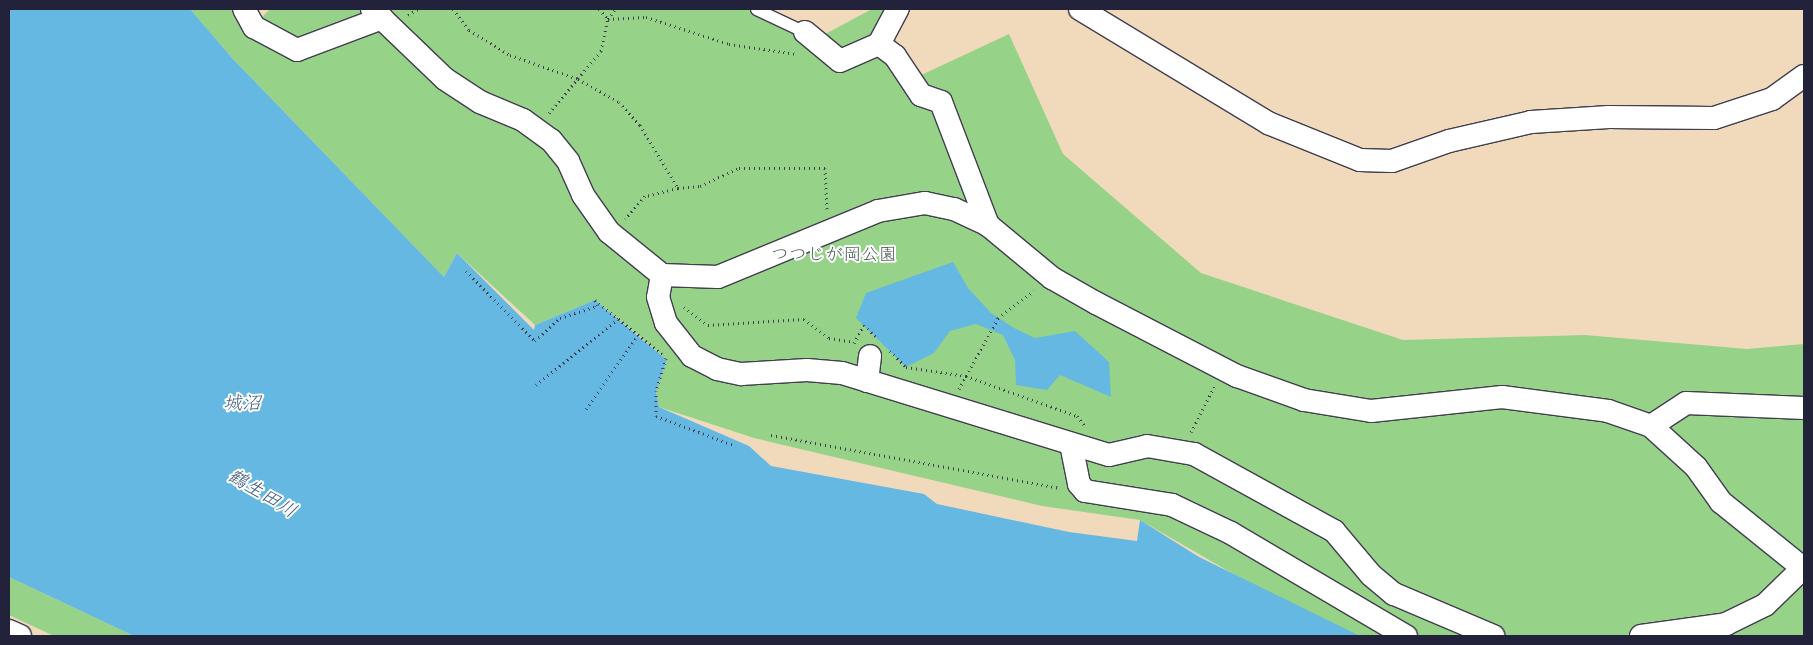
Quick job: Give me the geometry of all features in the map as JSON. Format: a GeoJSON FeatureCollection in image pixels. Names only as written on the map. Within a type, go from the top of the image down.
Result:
{"type":"FeatureCollection","features":[{"type":"Feature","properties":{"kind":"street"},"geometry":{"type":"LineString","coordinates":[[244,9],[254,28],[297,50],[377,14],[445,80],[480,102],[537,128],[568,161],[583,195],[616,238],[662,275],[718,277],[878,211],[925,203],[954,209],[988,225],[1052,278],[1220,367],[1304,400],[1338,407],[1412,410],[1472,397],[1502,397],[1608,411],[1651,426],[1696,467],[1721,502],[1803,573],[1765,605],[1726,624],[1640,636]]}},
{"type":"Feature","properties":{"kind":"street"},"geometry":{"type":"LineString","coordinates":[[805,32],[840,61],[879,44],[898,9]]}},
{"type":"Feature","properties":{"kind":"street"},"geometry":{"type":"LineString","coordinates":[[1080,9],[1268,123],[1360,160],[1392,161],[1449,141],[1531,122],[1609,116],[1714,118],[1772,99],[1804,76]]}},
{"type":"Feature","properties":{"kind":"street"},"geometry":{"type":"LineString","coordinates":[[879,44],[895,56],[921,95],[941,102],[988,225]]}},
{"type":"Feature","properties":{"kind":"street"},"geometry":{"type":"LineString","coordinates":[[662,275],[658,297],[666,323],[679,342],[703,362],[741,374],[807,370],[867,381],[1109,455],[1147,446],[1180,450],[1242,477],[1334,531],[1370,575],[1394,594],[1492,636]]}},
{"type":"Feature","properties":{"kind":"street"},"geometry":{"type":"LineString","coordinates":[[867,381],[879,353]]}},
{"type":"Feature","properties":{"kind":"street"},"geometry":{"type":"LineString","coordinates":[[1651,426],[1686,403],[1804,408]]}},
{"type":"Feature","properties":{"kind":"street"},"geometry":{"type":"LineString","coordinates":[[1071,444],[1079,484],[1102,496],[1172,505],[1231,533],[1406,636]]}},
{"type":"Feature","properties":{"kind":"street"},"geometry":{"type":"LineString","coordinates":[[9,631],[20,636]]}},
{"type":"Feature","properties":{"kind":"lane"},"geometry":{"type":"LineString","coordinates":[[756,9],[805,32]]}},
{"type":"Feature","properties":{"kind":"path"},"geometry":{"type":"LineString","coordinates":[[453,9],[469,30],[510,55],[578,79],[619,102],[640,125],[678,188]]}},
{"type":"Feature","properties":{"kind":"path"},"geometry":{"type":"LineString","coordinates":[[599,9],[608,18],[646,17],[729,44],[802,55]]}},
{"type":"Feature","properties":{"kind":"path"},"geometry":{"type":"LineString","coordinates":[[537,128],[601,51],[608,18],[614,9]]}},
{"type":"Feature","properties":{"kind":"path"},"geometry":{"type":"LineString","coordinates":[[616,238],[622,222],[645,196],[678,188],[700,186],[739,168],[825,168],[829,201],[823,233]]}},
{"type":"Feature","properties":{"kind":"path"},"geometry":{"type":"LineString","coordinates":[[466,271],[535,341],[560,318],[596,306],[595,300],[619,318],[667,360],[656,391],[656,416],[736,446]]}},
{"type":"Feature","properties":{"kind":"path"},"geometry":{"type":"LineString","coordinates":[[949,407],[990,329],[998,318],[1052,278]]}},
{"type":"Feature","properties":{"kind":"path"},"geometry":{"type":"LineString","coordinates":[[681,303],[708,325],[804,320],[829,338],[853,342],[861,353],[879,353],[906,368],[966,376],[1077,416],[1087,429]]}},
{"type":"Feature","properties":{"kind":"path"},"geometry":{"type":"LineString","coordinates":[[536,385],[619,318]]}},
{"type":"Feature","properties":{"kind":"path"},"geometry":{"type":"LineString","coordinates":[[853,342],[864,326],[879,353]]}},
{"type":"Feature","properties":{"kind":"path"},"geometry":{"type":"LineString","coordinates":[[586,409],[638,335]]}},
{"type":"Feature","properties":{"kind":"path"},"geometry":{"type":"LineString","coordinates":[[1180,450],[1212,398],[1220,367]]}},
{"type":"Feature","properties":{"kind":"path"},"geometry":{"type":"LineString","coordinates":[[771,435],[1066,489],[1079,484]]}},
{"type":"Feature","properties":{"kind":"green space","name":"つつじが岡公園"},"geometry":{"type":"Polygon","coordinates":[[[190,9],[234,9],[256,23],[270,9],[751,9],[816,39],[872,9],[905,9],[909,14],[892,34],[917,77],[1009,34],[1063,154],[1201,273],[1403,340],[1585,335],[1747,349],[1804,344],[1804,636],[1341,636],[1140,520],[1042,506],[754,438],[659,407],[656,391],[667,360],[638,335],[595,300],[535,325],[457,253],[444,277],[233,59],[190,9]]]}},
{"type":"Feature","properties":{"kind":"green space"},"geometry":{"type":"Polygon","coordinates":[[[9,577],[134,636],[54,636],[9,615],[9,577]]]}},
{"type":"Feature","properties":{"kind":"water","name":"城沼"},"geometry":{"type":"Polygon","coordinates":[[[9,9],[190,9],[233,59],[444,277],[457,253],[534,330],[535,325],[595,300],[667,360],[656,391],[659,407],[749,446],[771,466],[924,494],[937,504],[1069,532],[1137,541],[1140,520],[1199,557],[1360,636],[134,636],[9,577],[9,9]]]}},
{"type":"Feature","properties":{"kind":"water"},"geometry":{"type":"Polygon","coordinates":[[[953,262],[968,288],[991,313],[1014,328],[1035,338],[1075,331],[1109,362],[1111,397],[1060,375],[1047,390],[1016,385],[1015,360],[1003,335],[976,324],[950,331],[934,353],[906,367],[856,318],[866,293],[953,262]]]}},
{"type":"Feature","properties":{"kind":"water label","name":"鶴生田川"},"geometry":{"type":"Point","coordinates":[262,494]}}]}
